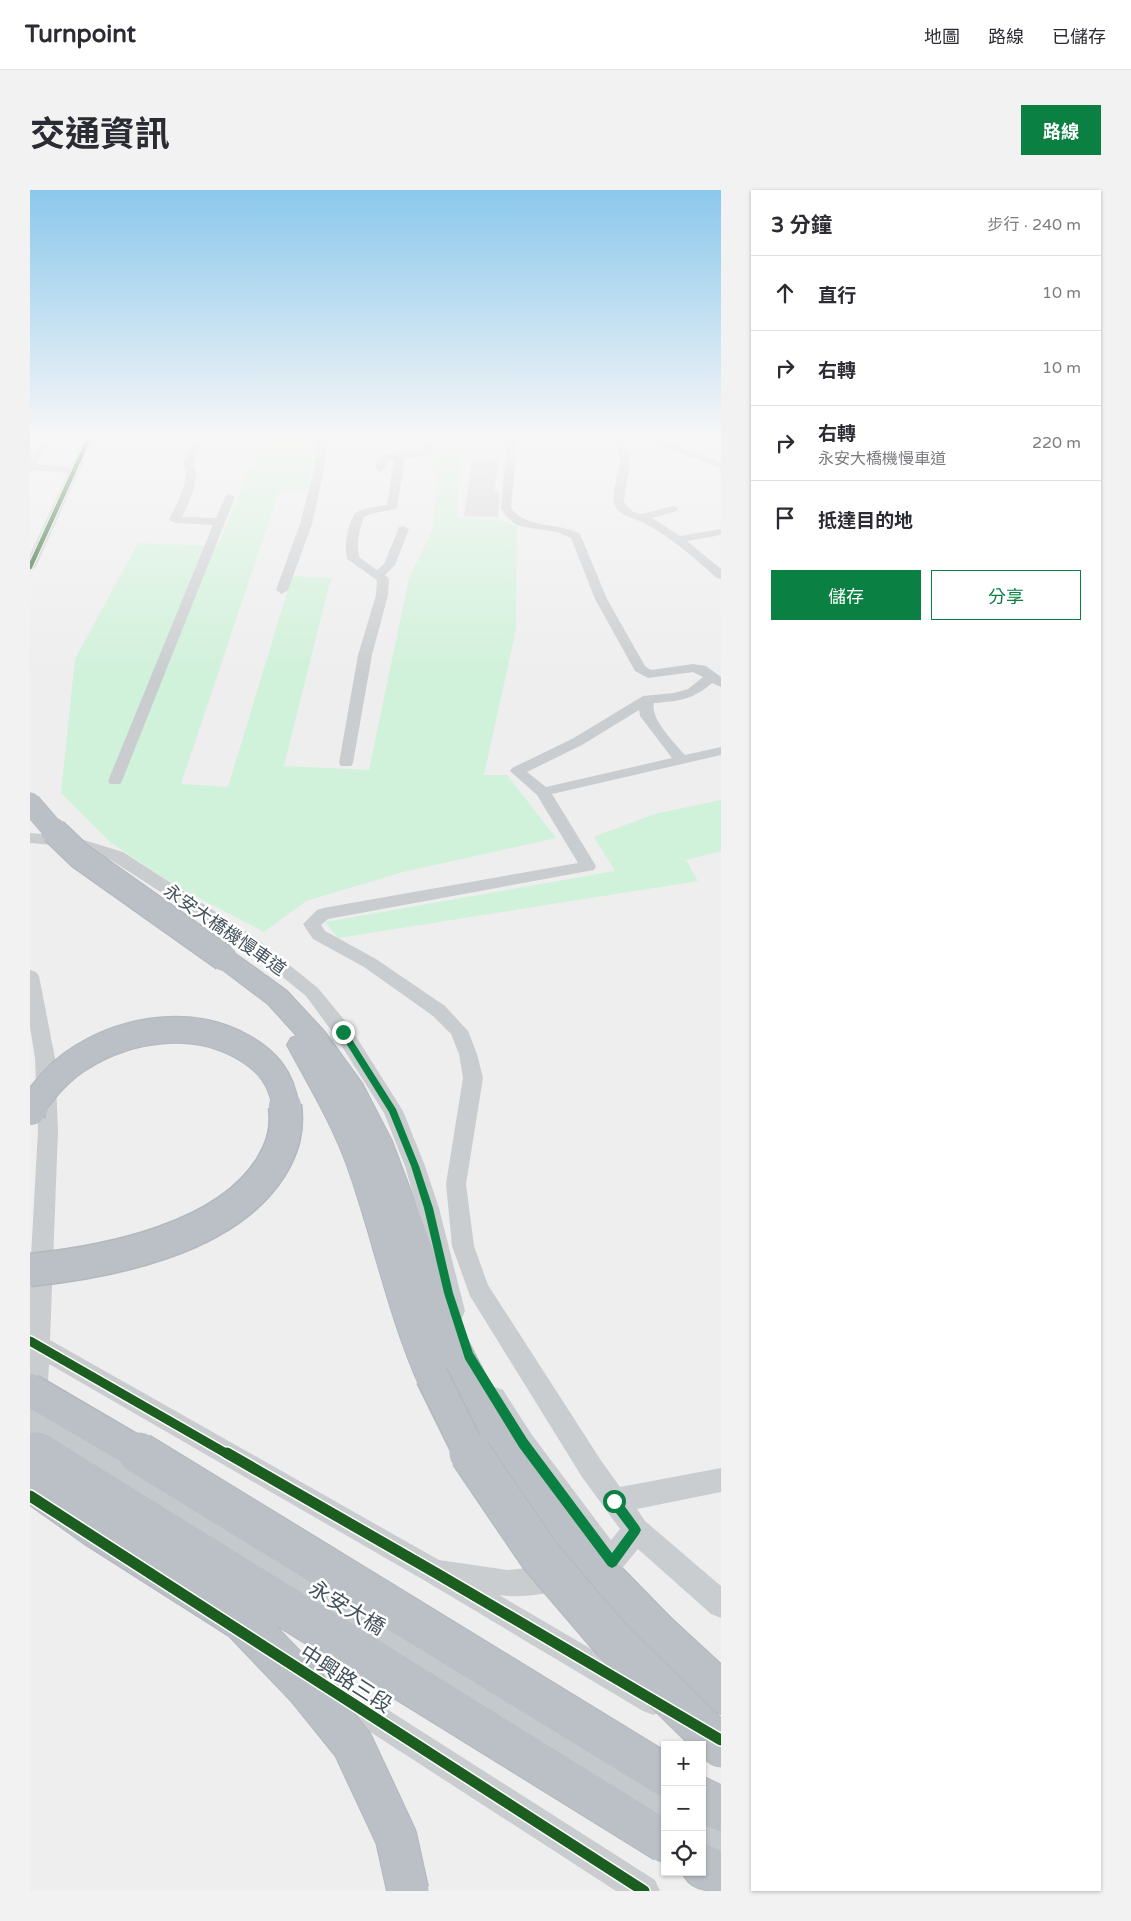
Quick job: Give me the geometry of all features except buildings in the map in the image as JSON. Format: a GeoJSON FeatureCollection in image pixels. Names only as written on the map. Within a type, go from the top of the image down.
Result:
{"type":"FeatureCollection","features":[{"type":"Feature","properties":{"kind":"highway"},"geometry":{"type":"LineString","coordinates":[[30,803],[59,836],[80,856],[278,997],[315,1039],[352,1091],[377,1141],[451,1342],[500,1438],[579,1552],[606,1568],[721,1693]]}},
{"type":"Feature","properties":{"kind":"highway"},"geometry":{"type":"LineString","coordinates":[[224,958],[300,1045],[347,1129],[364,1171],[402,1294],[432,1376],[475,1462],[540,1556],[611,1639],[721,1747]]}},
{"type":"Feature","properties":{"kind":"highway"},"geometry":{"type":"LineString","coordinates":[[30,1109],[47,1086],[68,1066],[90,1052],[125,1038],[160,1030],[200,1030],[233,1039],[259,1057],[276,1075],[286,1102],[286,1136],[273,1164],[248,1196],[201,1226],[148,1248],[73,1266],[30,1270]]}},
{"type":"Feature","properties":{"kind":"highway"},"geometry":{"type":"LineString","coordinates":[[30,1390],[155,1463],[661,1773]]}},
{"type":"Feature","properties":{"kind":"highway"},"geometry":{"type":"LineString","coordinates":[[30,1449],[661,1840]]}},
{"type":"Feature","properties":{"kind":"highway"},"geometry":{"type":"LineString","coordinates":[[30,1480],[96,1527],[242,1620],[307,1688],[352,1745],[396,1837],[408,1891]]}},
{"type":"Feature","properties":{"kind":"highway"},"geometry":{"type":"LineString","coordinates":[[706,1801],[721,1810]]}},
{"type":"Feature","properties":{"kind":"highway"},"geometry":{"type":"LineString","coordinates":[[706,1867],[721,1876]]}},
{"type":"Feature","properties":{"kind":"main road","name":"永安大橋"},"geometry":{"type":"LineString","coordinates":[[30,1417],[48,1432],[325,1594],[661,1798]]}},
{"type":"Feature","properties":{"kind":"main road"},"geometry":{"type":"LineString","coordinates":[[706,1826],[721,1835]]}},
{"type":"Feature","properties":{"kind":"street"},"geometry":{"type":"LineString","coordinates":[[30,567],[53,517]]}},
{"type":"Feature","properties":{"kind":"street"},"geometry":{"type":"LineString","coordinates":[[175,517],[174,520],[220,522]]}},
{"type":"Feature","properties":{"kind":"street"},"geometry":{"type":"LineString","coordinates":[[115,781],[222,517]]}},
{"type":"Feature","properties":{"kind":"street"},"geometry":{"type":"LineString","coordinates":[[282,590],[308,517]]}},
{"type":"Feature","properties":{"kind":"street"},"geometry":{"type":"LineString","coordinates":[[346,763],[365,655],[382,595],[383,579],[353,559],[351,551],[353,528],[358,517]]}},
{"type":"Feature","properties":{"kind":"street"},"geometry":{"type":"LineString","coordinates":[[511,517],[524,523],[567,531],[576,536],[601,599],[640,668],[648,674],[693,668],[701,669],[716,680],[692,692],[675,697],[648,699],[577,742],[517,771],[543,792],[588,866],[323,914],[312,924],[319,935],[378,969],[440,1011],[459,1031],[468,1054],[473,1078],[456,1184],[462,1246],[478,1289],[591,1468],[636,1530],[721,1604]]}},
{"type":"Feature","properties":{"kind":"street"},"geometry":{"type":"LineString","coordinates":[[644,517],[716,564],[721,575]]}},
{"type":"Feature","properties":{"kind":"street"},"geometry":{"type":"LineString","coordinates":[[378,576],[389,565],[402,530]]}},
{"type":"Feature","properties":{"kind":"street"},"geometry":{"type":"LineString","coordinates":[[680,539],[721,532]]}},
{"type":"Feature","properties":{"kind":"street"},"geometry":{"type":"LineString","coordinates":[[648,699],[646,706],[647,716],[680,760]]}},
{"type":"Feature","properties":{"kind":"street"},"geometry":{"type":"LineString","coordinates":[[543,792],[721,751]]}},
{"type":"Feature","properties":{"kind":"street","name":"永安大橋機慢車道"},"geometry":{"type":"LineString","coordinates":[[35,838],[95,846],[125,861],[250,942],[312,992],[343,1032],[393,1111],[415,1166],[428,1208],[449,1293],[469,1355],[523,1443],[606,1568],[663,1614],[721,1669]]}},
{"type":"Feature","properties":{"kind":"street"},"geometry":{"type":"LineString","coordinates":[[30,976],[45,1058],[48,1131],[34,1343],[30,1495]]}},
{"type":"Feature","properties":{"kind":"street"},"geometry":{"type":"LineString","coordinates":[[34,1343],[436,1573],[721,1740]]}},
{"type":"Feature","properties":{"kind":"street"},"geometry":{"type":"LineString","coordinates":[[614,1501],[721,1480]]}},
{"type":"Feature","properties":{"kind":"street","name":"中興路三段"},"geometry":{"type":"LineString","coordinates":[[30,1495],[644,1891]]}},
{"type":"Feature","properties":{"kind":"street"},"geometry":{"type":"LineString","coordinates":[[436,1573],[508,1583],[606,1568],[636,1530]]}},
{"type":"Feature","properties":{"kind":"green space"},"geometry":{"type":"Polygon","coordinates":[[[229,517],[270,517],[181,784],[228,787],[292,576],[331,578],[284,766],[369,770],[409,578],[432,531],[434,517],[501,520],[517,526],[516,629],[484,775],[507,775],[556,838],[403,872],[306,901],[264,932],[176,886],[111,843],[61,793],[75,659],[138,543],[218,546],[229,517]]]}},
{"type":"Feature","properties":{"kind":"green space"},"geometry":{"type":"Polygon","coordinates":[[[721,800],[721,851],[686,860],[698,881],[338,938],[325,922],[615,871],[594,837],[654,814],[721,800]]]}},
{"type":"Feature","properties":{"kind":"cycle path"},"geometry":{"type":"LineString","coordinates":[[30,567],[53,517]]}},
{"type":"Feature","properties":{"kind":"cycle path"},"geometry":{"type":"LineString","coordinates":[[30,1341],[436,1573],[721,1740]]}},
{"type":"Feature","properties":{"kind":"cycle path"},"geometry":{"type":"LineString","coordinates":[[30,1496],[644,1891]]}},
{"type":"Feature","properties":{"kind":"route"},"geometry":{"type":"LineString","coordinates":[[343,1032],[393,1111],[415,1166],[428,1208],[449,1293],[469,1355],[523,1443],[612,1562],[636,1530],[614,1501]]}}]}
